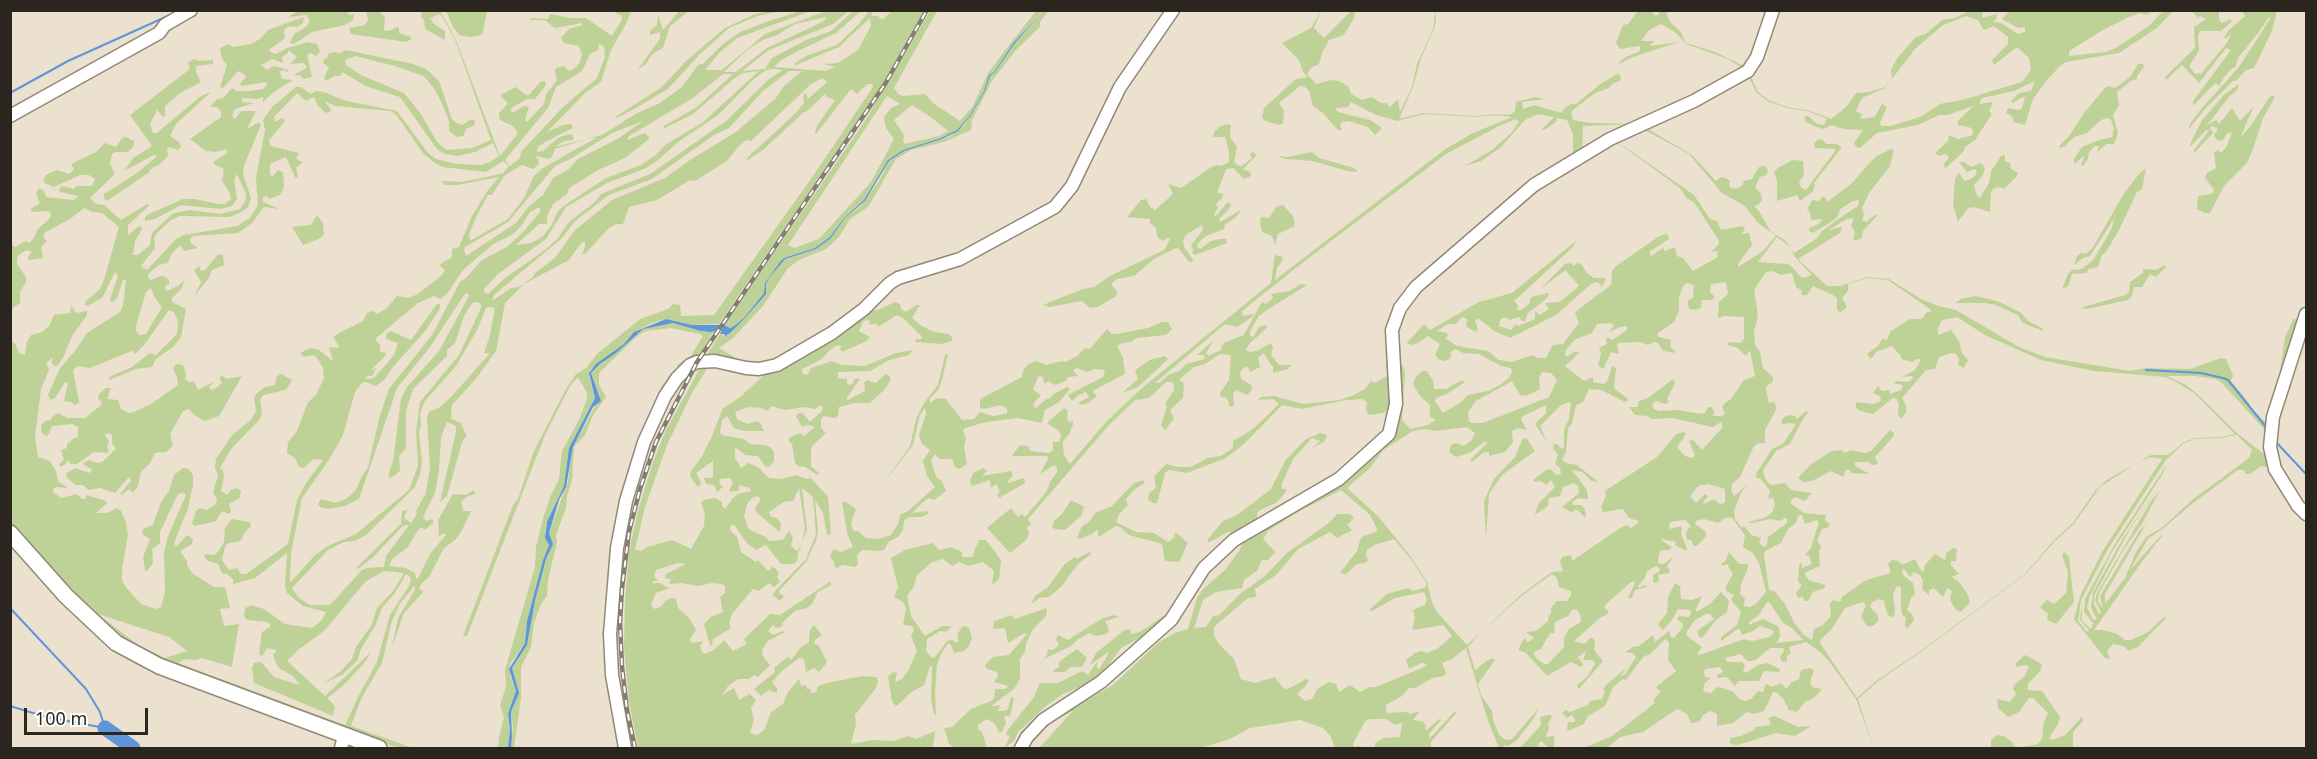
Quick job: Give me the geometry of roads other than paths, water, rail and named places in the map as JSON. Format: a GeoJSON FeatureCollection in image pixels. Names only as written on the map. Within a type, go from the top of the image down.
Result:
{"type":"FeatureCollection","features":[{"type":"Feature","properties":{"kind":"main road"},"geometry":{"type":"LineString","coordinates":[[10,533],[66,596],[116,643],[159,666],[342,742],[379,748]]}},
{"type":"Feature","properties":{"kind":"street"},"geometry":{"type":"LineString","coordinates":[[10,116],[159,33],[165,25],[191,10]]}},
{"type":"Feature","properties":{"kind":"street"},"geometry":{"type":"LineString","coordinates":[[625,748],[612,675],[610,634],[617,548],[626,501],[644,442],[665,396],[677,378],[690,365],[697,362],[715,361],[752,369],[777,365],[832,333],[864,309],[898,278],[960,259],[1055,207],[1072,186],[1120,87],[1173,10]]}},
{"type":"Feature","properties":{"kind":"street"},"geometry":{"type":"LineString","coordinates":[[1021,748],[1027,737],[1043,720],[1101,682],[1171,620],[1204,568],[1234,540],[1339,479],[1389,434],[1396,404],[1392,330],[1400,308],[1416,287],[1534,185],[1610,139],[1694,101],[1748,71],[1757,57],[1773,10]]}},
{"type":"Feature","properties":{"kind":"street"},"geometry":{"type":"LineString","coordinates":[[2307,314],[2273,417],[2270,447],[2271,460],[2275,469],[2298,506],[2307,514]]}},
{"type":"Feature","properties":{"kind":"water"},"geometry":{"type":"Polygon","coordinates":[[[1043,11],[1015,43],[995,72],[990,76],[985,91],[969,118],[958,131],[942,139],[904,151],[889,161],[865,201],[845,218],[831,238],[816,249],[785,259],[769,278],[766,284],[766,294],[745,318],[730,333],[725,336],[720,334],[724,325],[730,328],[744,318],[764,293],[765,283],[784,258],[815,248],[830,237],[844,218],[864,200],[888,160],[903,150],[941,138],[957,130],[968,118],[984,91],[989,75],[994,72],[1014,42],[1043,11]]]}},
{"type":"Feature","properties":{"kind":"water"},"geometry":{"type":"Polygon","coordinates":[[[666,319],[692,325],[720,325],[716,331],[710,332],[673,323],[643,329],[591,373],[601,401],[593,407],[573,447],[566,487],[559,500],[549,533],[553,544],[546,559],[535,601],[527,645],[512,668],[519,693],[511,712],[511,748],[508,748],[510,729],[508,714],[516,691],[509,669],[525,643],[527,621],[549,545],[545,538],[547,522],[564,486],[569,448],[595,398],[589,373],[596,364],[624,344],[634,332],[666,319]]]}},
{"type":"Feature","properties":{"kind":"waterway"},"geometry":{"type":"LineString","coordinates":[[10,93],[68,61],[170,15]]}},
{"type":"Feature","properties":{"kind":"waterway"},"geometry":{"type":"LineString","coordinates":[[2146,370],[2201,373],[2228,380],[2266,427]]}},
{"type":"Feature","properties":{"kind":"waterway"},"geometry":{"type":"LineString","coordinates":[[2275,441],[2306,474]]}},
{"type":"Feature","properties":{"kind":"waterway"},"geometry":{"type":"LineString","coordinates":[[10,608],[86,689],[100,712],[105,728],[46,717],[10,706]]}},
{"type":"Feature","properties":{"kind":"waterway"},"geometry":{"type":"LineString","coordinates":[[105,728],[133,748]]}},
{"type":"Feature","properties":{"kind":"railway"},"geometry":{"type":"LineString","coordinates":[[635,748],[627,710],[622,667],[620,622],[622,588],[629,532],[640,489],[656,442],[697,362],[885,84],[927,10]]}}]}
